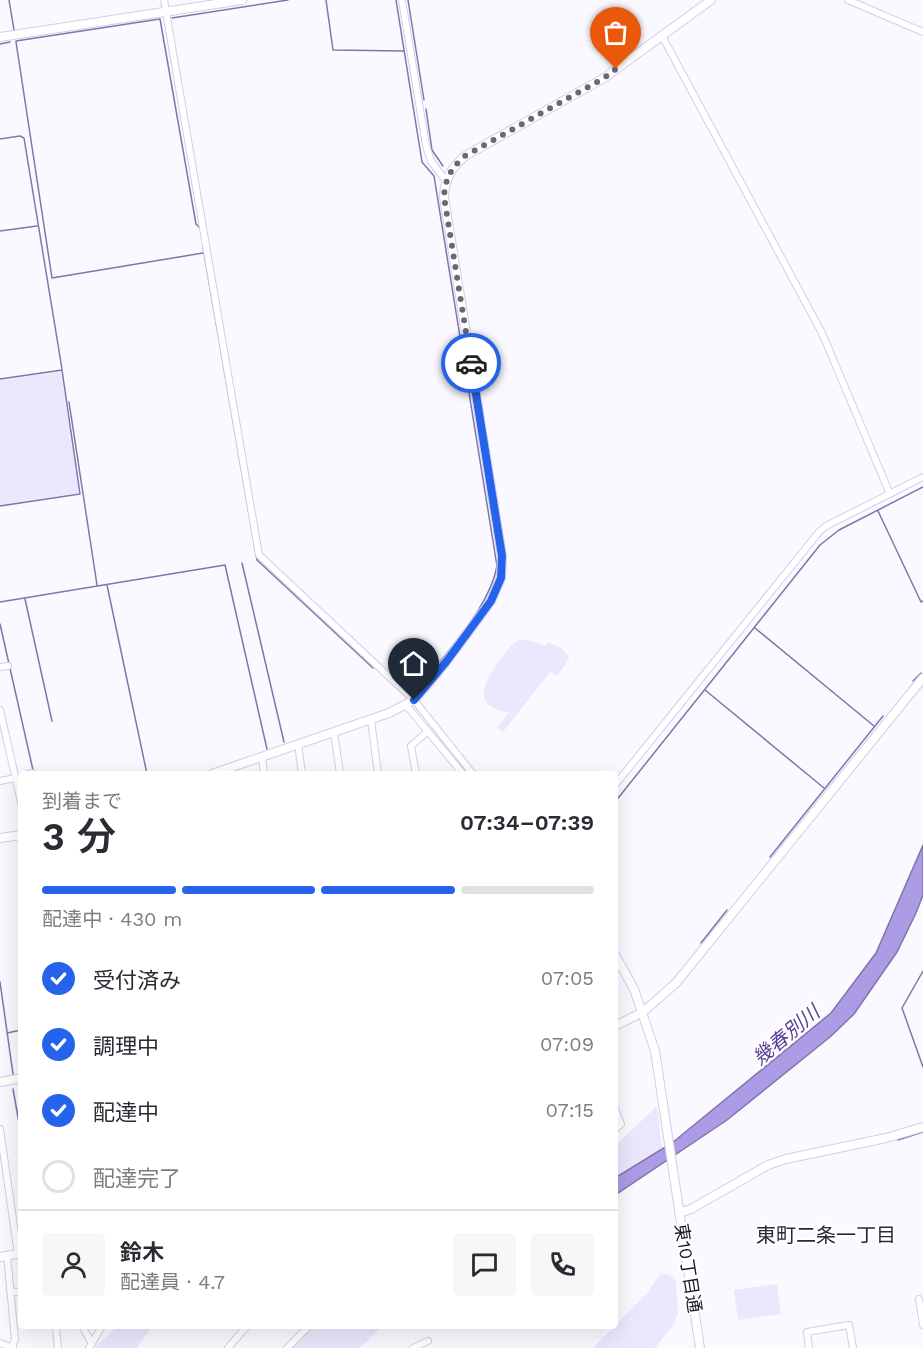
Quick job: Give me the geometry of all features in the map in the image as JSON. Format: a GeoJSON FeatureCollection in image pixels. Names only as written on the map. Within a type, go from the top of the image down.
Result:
{"type":"FeatureCollection","features":[{"type":"Feature","properties":{"kind":"street"},"geometry":{"type":"LineString","coordinates":[[164,0],[260,555],[414,700],[471,771]]}},
{"type":"Feature","properties":{"kind":"street"},"geometry":{"type":"LineString","coordinates":[[0,37],[242,0]]}},
{"type":"Feature","properties":{"kind":"street"},"geometry":{"type":"LineString","coordinates":[[402,0],[426,146],[431,161],[446,180]]}},
{"type":"Feature","properties":{"kind":"street"},"geometry":{"type":"LineString","coordinates":[[228,771],[298,744],[371,720],[414,700],[446,662],[491,601],[501,578],[500,545],[444,197],[446,180],[454,166],[465,156],[604,78],[711,0]]}},
{"type":"Feature","properties":{"kind":"street"},"geometry":{"type":"LineString","coordinates":[[848,0],[923,32]]}},
{"type":"Feature","properties":{"kind":"street"},"geometry":{"type":"LineString","coordinates":[[662,36],[822,333],[890,494]]}},
{"type":"Feature","properties":{"kind":"street"},"geometry":{"type":"LineString","coordinates":[[618,781],[819,532],[826,526],[923,477]]}},
{"type":"Feature","properties":{"kind":"street"},"geometry":{"type":"LineString","coordinates":[[0,667],[8,666]]}},
{"type":"Feature","properties":{"kind":"street"},"geometry":{"type":"LineString","coordinates":[[618,1024],[643,1012],[668,992],[685,973],[923,678]]}},
{"type":"Feature","properties":{"kind":"street"},"geometry":{"type":"LineString","coordinates":[[406,705],[461,771]]}},
{"type":"Feature","properties":{"kind":"street"},"geometry":{"type":"LineString","coordinates":[[0,710],[17,777],[0,781]]}},
{"type":"Feature","properties":{"kind":"street"},"geometry":{"type":"LineString","coordinates":[[371,720],[378,771]]}},
{"type":"Feature","properties":{"kind":"street"},"geometry":{"type":"LineString","coordinates":[[415,771],[411,746],[428,731]]}},
{"type":"Feature","properties":{"kind":"street"},"geometry":{"type":"LineString","coordinates":[[334,732],[340,771]]}},
{"type":"Feature","properties":{"kind":"street"},"geometry":{"type":"LineString","coordinates":[[298,744],[302,771]]}},
{"type":"Feature","properties":{"kind":"street"},"geometry":{"type":"LineString","coordinates":[[262,757],[264,771]]}},
{"type":"Feature","properties":{"kind":"street"},"geometry":{"type":"LineString","coordinates":[[0,838],[18,835]]}},
{"type":"Feature","properties":{"kind":"street"},"geometry":{"type":"LineString","coordinates":[[618,960],[634,989],[643,1012]]}},
{"type":"Feature","properties":{"kind":"street","name":"東10丁目通"},"geometry":{"type":"LineString","coordinates":[[643,1012],[655,1051],[700,1348]]}},
{"type":"Feature","properties":{"kind":"street"},"geometry":{"type":"LineString","coordinates":[[0,1082],[18,1079]]}},
{"type":"Feature","properties":{"kind":"street"},"geometry":{"type":"LineString","coordinates":[[679,1213],[691,1209],[768,1165],[786,1159],[899,1135],[923,1127]]}},
{"type":"Feature","properties":{"kind":"street"},"geometry":{"type":"LineString","coordinates":[[0,1129],[18,1247]]}},
{"type":"Feature","properties":{"kind":"street"},"geometry":{"type":"LineString","coordinates":[[0,1343],[12,1348],[15,1340],[4,1256]]}},
{"type":"Feature","properties":{"kind":"street"},"geometry":{"type":"LineString","coordinates":[[10,1291],[18,1292]]}},
{"type":"Feature","properties":{"kind":"street"},"geometry":{"type":"LineString","coordinates":[[919,1299],[923,1325]]}},
{"type":"Feature","properties":{"kind":"street"},"geometry":{"type":"LineString","coordinates":[[809,1348],[807,1332],[849,1325],[853,1348]]}},
{"type":"Feature","properties":{"kind":"street"},"geometry":{"type":"LineString","coordinates":[[56,1329],[58,1348]]}},
{"type":"Feature","properties":{"kind":"street"},"geometry":{"type":"LineString","coordinates":[[83,1329],[90,1346]]}},
{"type":"Feature","properties":{"kind":"street"},"geometry":{"type":"LineString","coordinates":[[90,1346],[100,1329]]}},
{"type":"Feature","properties":{"kind":"street"},"geometry":{"type":"LineString","coordinates":[[228,1348],[244,1329]]}},
{"type":"Feature","properties":{"kind":"street"},"geometry":{"type":"LineString","coordinates":[[286,1348],[306,1329]]}},
{"type":"Feature","properties":{"kind":"street"},"geometry":{"type":"LineString","coordinates":[[412,1348],[428,1341]]}},
{"type":"Feature","properties":{"kind":"shaded area"},"geometry":{"type":"Polygon","coordinates":[[[61,371],[79,493],[0,506],[0,380],[61,371]]]}},
{"type":"Feature","properties":{"kind":"shaded area"},"geometry":{"type":"Polygon","coordinates":[[[526,640],[545,646],[548,643],[555,645],[564,651],[569,659],[557,676],[550,672],[503,732],[497,728],[509,712],[489,705],[484,692],[486,684],[494,668],[510,647],[517,641],[526,640]]]}},
{"type":"Feature","properties":{"kind":"shaded area"},"geometry":{"type":"Polygon","coordinates":[[[923,845],[923,895],[916,913],[897,952],[854,1014],[830,1037],[727,1120],[618,1193],[618,1176],[672,1143],[831,1013],[876,953],[923,845]]]}},
{"type":"Feature","properties":{"kind":"shaded area"},"geometry":{"type":"Polygon","coordinates":[[[657,1106],[662,1149],[618,1176],[618,1143],[657,1106]]]}},
{"type":"Feature","properties":{"kind":"shaded area"},"geometry":{"type":"Polygon","coordinates":[[[661,1273],[670,1275],[676,1282],[678,1314],[673,1325],[655,1348],[593,1348],[612,1329],[618,1329],[618,1323],[648,1292],[661,1273]]]}},
{"type":"Feature","properties":{"kind":"shaded area"},"geometry":{"type":"Polygon","coordinates":[[[777,1284],[781,1314],[738,1320],[734,1290],[777,1284]]]}},
{"type":"Feature","properties":{"kind":"shaded area"},"geometry":{"type":"Polygon","coordinates":[[[115,1329],[150,1329],[137,1348],[94,1348],[115,1329]]]}},
{"type":"Feature","properties":{"kind":"shaded area"},"geometry":{"type":"Polygon","coordinates":[[[310,1329],[379,1329],[360,1348],[291,1348],[310,1329]]]}},
{"type":"Feature","properties":{"kind":"waterway"},"geometry":{"type":"LineString","coordinates":[[9,0],[14,30]]}},
{"type":"Feature","properties":{"kind":"waterway"},"geometry":{"type":"LineString","coordinates":[[172,18],[288,0]]}},
{"type":"Feature","properties":{"kind":"waterway"},"geometry":{"type":"LineString","coordinates":[[326,0],[333,50],[404,51]]}},
{"type":"Feature","properties":{"kind":"waterway"},"geometry":{"type":"LineString","coordinates":[[396,0],[422,162],[434,176],[497,566],[493,581],[478,611],[426,680]]}},
{"type":"Feature","properties":{"kind":"waterway"},"geometry":{"type":"LineString","coordinates":[[408,0],[424,100]]}},
{"type":"Feature","properties":{"kind":"waterway"},"geometry":{"type":"LineString","coordinates":[[16,41],[160,19],[196,224],[200,228]]}},
{"type":"Feature","properties":{"kind":"waterway"},"geometry":{"type":"LineString","coordinates":[[0,44],[10,42]]}},
{"type":"Feature","properties":{"kind":"waterway"},"geometry":{"type":"LineString","coordinates":[[16,42],[52,278],[203,253]]}},
{"type":"Feature","properties":{"kind":"waterway"},"geometry":{"type":"LineString","coordinates":[[426,109],[432,150],[443,166]]}},
{"type":"Feature","properties":{"kind":"waterway"},"geometry":{"type":"LineString","coordinates":[[0,139],[20,136],[24,138],[62,369]]}},
{"type":"Feature","properties":{"kind":"waterway"},"geometry":{"type":"LineString","coordinates":[[0,231],[37,226]]}},
{"type":"Feature","properties":{"kind":"waterway"},"geometry":{"type":"LineString","coordinates":[[203,247],[257,560],[373,668]]}},
{"type":"Feature","properties":{"kind":"waterway"},"geometry":{"type":"LineString","coordinates":[[0,379],[62,370],[80,494],[0,506]]}},
{"type":"Feature","properties":{"kind":"waterway"},"geometry":{"type":"LineString","coordinates":[[69,402],[97,585]]}},
{"type":"Feature","properties":{"kind":"waterway"},"geometry":{"type":"LineString","coordinates":[[618,798],[820,545],[839,530],[923,487]]}},
{"type":"Feature","properties":{"kind":"waterway"},"geometry":{"type":"LineString","coordinates":[[878,511],[921,602],[923,601]]}},
{"type":"Feature","properties":{"kind":"waterway"},"geometry":{"type":"LineString","coordinates":[[242,563],[284,742]]}},
{"type":"Feature","properties":{"kind":"waterway"},"geometry":{"type":"LineString","coordinates":[[0,602],[225,565],[267,749]]}},
{"type":"Feature","properties":{"kind":"waterway"},"geometry":{"type":"LineString","coordinates":[[107,585],[146,771]]}},
{"type":"Feature","properties":{"kind":"waterway"},"geometry":{"type":"LineString","coordinates":[[25,599],[52,721]]}},
{"type":"Feature","properties":{"kind":"waterway"},"geometry":{"type":"LineString","coordinates":[[0,624],[33,770]]}},
{"type":"Feature","properties":{"kind":"waterway"},"geometry":{"type":"LineString","coordinates":[[755,628],[874,726]]}},
{"type":"Feature","properties":{"kind":"waterway"},"geometry":{"type":"LineString","coordinates":[[913,681],[921,673]]}},
{"type":"Feature","properties":{"kind":"waterway"},"geometry":{"type":"LineString","coordinates":[[705,690],[824,788]]}},
{"type":"Feature","properties":{"kind":"waterway"},"geometry":{"type":"LineString","coordinates":[[770,857],[883,716]]}},
{"type":"Feature","properties":{"kind":"waterway"},"geometry":{"type":"LineString","coordinates":[[701,943],[727,910]]}},
{"type":"Feature","properties":{"kind":"waterway"},"geometry":{"type":"LineString","coordinates":[[923,971],[902,1008],[923,1067]]}},
{"type":"Feature","properties":{"kind":"waterway"},"geometry":{"type":"LineString","coordinates":[[0,982],[13,1074]]}},
{"type":"Feature","properties":{"kind":"waterway"},"geometry":{"type":"LineString","coordinates":[[7,1033],[18,1031]]}},
{"type":"Feature","properties":{"kind":"waterway"},"geometry":{"type":"LineString","coordinates":[[13,1089],[18,1117]]}},
{"type":"Feature","properties":{"kind":"waterway"},"geometry":{"type":"LineString","coordinates":[[898,1140],[923,1132]]}},
{"type":"Feature","properties":{"kind":"way so far"},"geometry":{"type":"LineString","coordinates":[[471,363],[444,197],[446,180],[454,166],[465,156],[604,78],[616,69]]}},
{"type":"Feature","properties":{"kind":"district","name":"東町二条一丁目"},"geometry":{"type":"Point","coordinates":[826,1235]}},
{"type":"Feature","properties":{"kind":"route"},"geometry":{"type":"LineString","coordinates":[[414,700],[446,662],[491,601],[501,578],[502,556],[471,363]]}},
{"type":"Feature","properties":{"kind":"water label","name":"幾春別川"},"geometry":{"type":"Point","coordinates":[786,1035]}}]}
